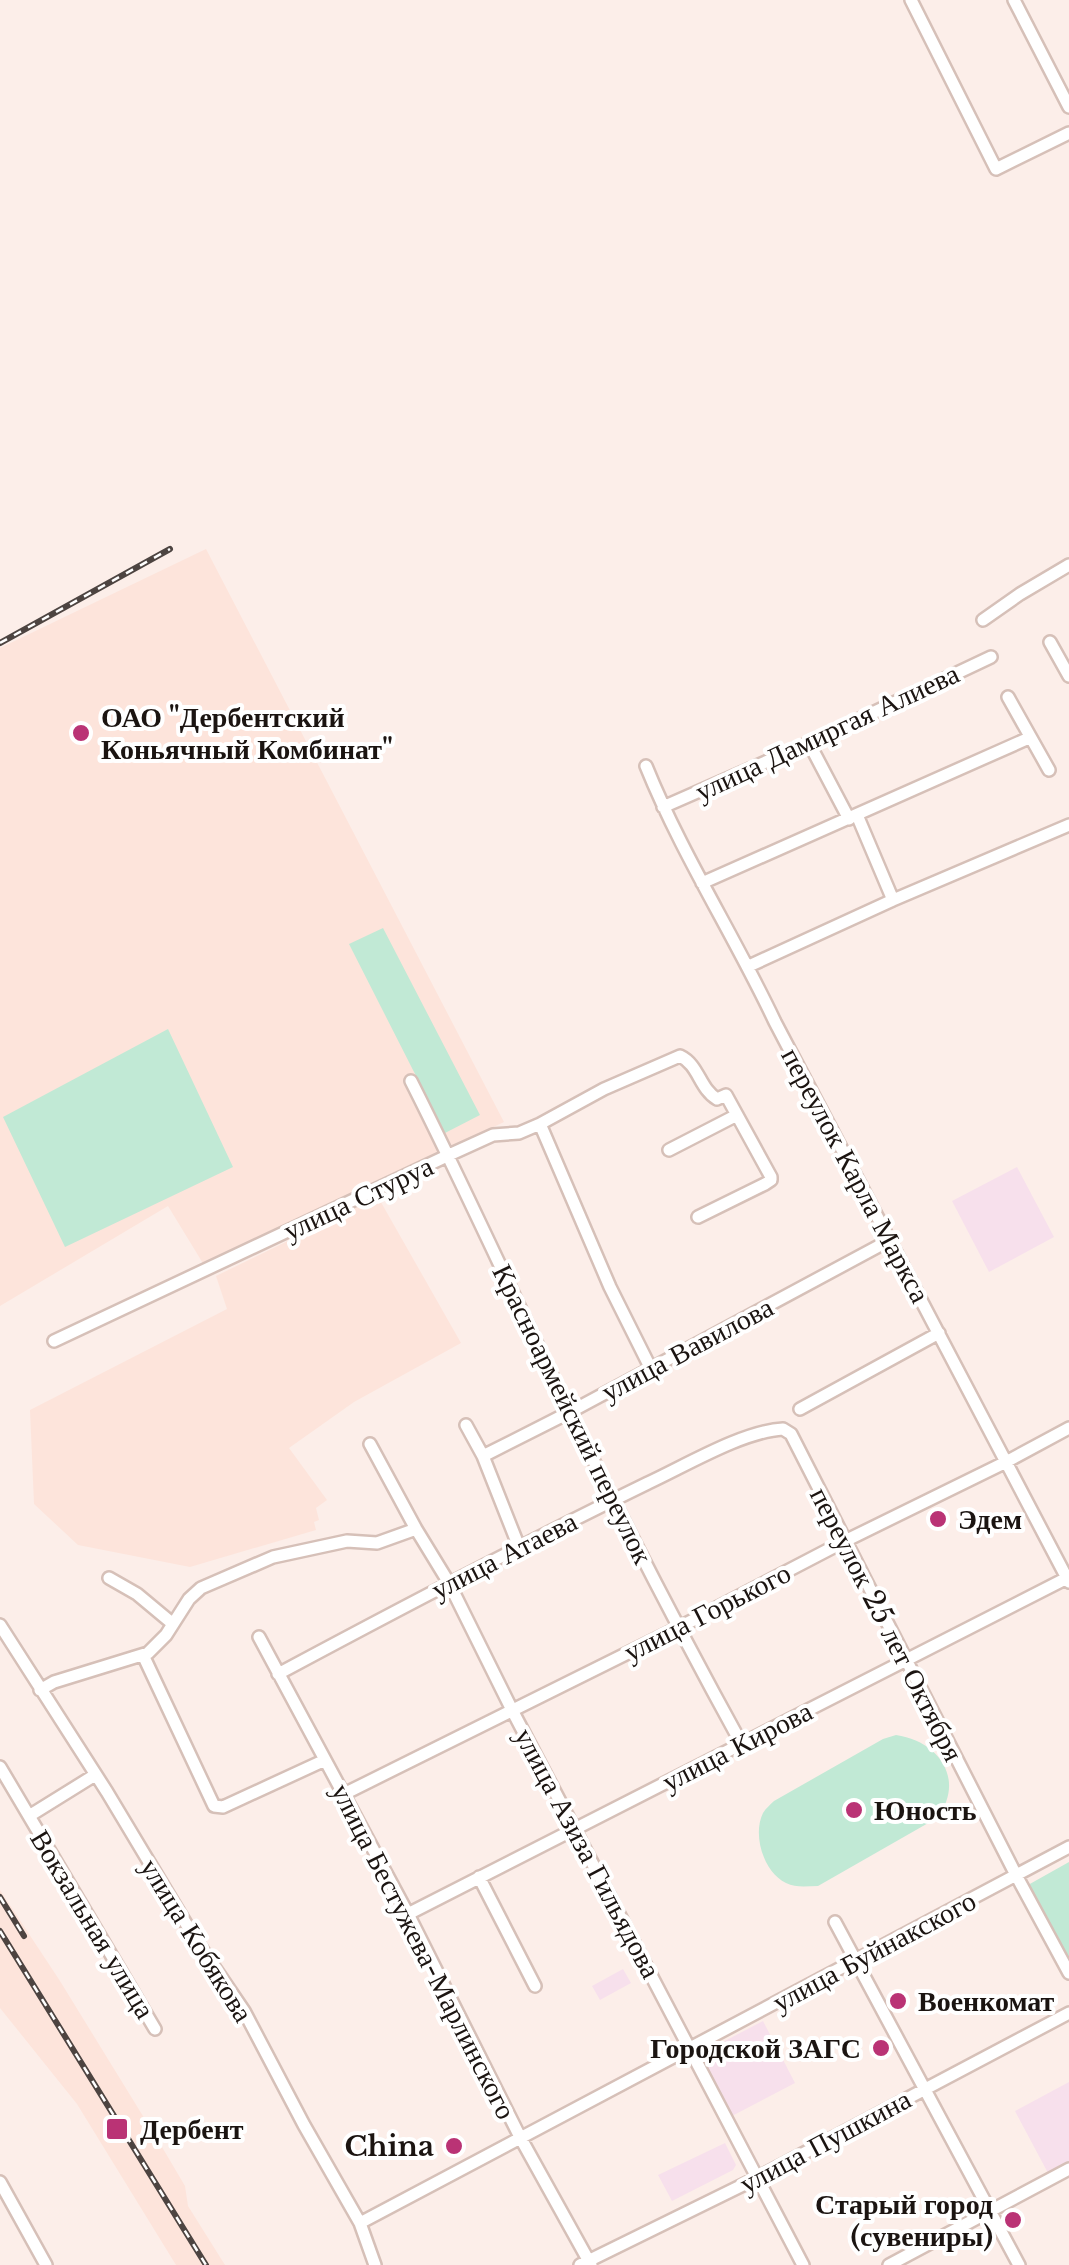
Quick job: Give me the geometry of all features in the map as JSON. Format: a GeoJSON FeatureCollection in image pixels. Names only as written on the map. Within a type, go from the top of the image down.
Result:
{"type":"FeatureCollection","features":[{"type":"Feature","properties":{"kind":"street"},"geometry":{"type":"LineString","coordinates":[[910,0],[996,169],[1069,133]]}},
{"type":"Feature","properties":{"kind":"street"},"geometry":{"type":"LineString","coordinates":[[1014,0],[1069,107]]}},
{"type":"Feature","properties":{"kind":"street"},"geometry":{"type":"LineString","coordinates":[[983,620],[1069,565]]}},
{"type":"Feature","properties":{"kind":"street"},"geometry":{"type":"LineString","coordinates":[[1050,642],[1069,676]]}},
{"type":"Feature","properties":{"kind":"street","name":"улица Дамиргая Алиева"},"geometry":{"type":"LineString","coordinates":[[663,806],[810,743],[991,657]]}},
{"type":"Feature","properties":{"kind":"street"},"geometry":{"type":"LineString","coordinates":[[1008,697],[1049,770]]}},
{"type":"Feature","properties":{"kind":"street"},"geometry":{"type":"LineString","coordinates":[[702,883],[1029,738]]}},
{"type":"Feature","properties":{"kind":"street"},"geometry":{"type":"LineString","coordinates":[[810,743],[853,817],[894,900]]}},
{"type":"Feature","properties":{"kind":"street","name":"переулок Карла Маркса"},"geometry":{"type":"LineString","coordinates":[[646,766],[702,883],[749,966],[1068,1580]]}},
{"type":"Feature","properties":{"kind":"street"},"geometry":{"type":"LineString","coordinates":[[749,966],[1069,824]]}},
{"type":"Feature","properties":{"kind":"street","name":"улица Стуруа"},"geometry":{"type":"LineString","coordinates":[[54,1341],[449,1156],[493,1136],[519,1133],[540,1124],[604,1089],[680,1056],[690,1060],[707,1092],[717,1098],[726,1095],[738,1115]]}},
{"type":"Feature","properties":{"kind":"street","name":"Красноармейский переулок"},"geometry":{"type":"LineString","coordinates":[[411,1081],[570,1412],[678,1628],[741,1743]]}},
{"type":"Feature","properties":{"kind":"street"},"geometry":{"type":"LineString","coordinates":[[669,1150],[738,1115],[771,1176],[765,1184],[698,1217]]}},
{"type":"Feature","properties":{"kind":"street"},"geometry":{"type":"LineString","coordinates":[[540,1124],[610,1287],[652,1368]]}},
{"type":"Feature","properties":{"kind":"street","name":"улица Вавилова"},"geometry":{"type":"LineString","coordinates":[[483,1456],[890,1240]]}},
{"type":"Feature","properties":{"kind":"street"},"geometry":{"type":"LineString","coordinates":[[800,1409],[938,1333]]}},
{"type":"Feature","properties":{"kind":"street"},"geometry":{"type":"LineString","coordinates":[[466,1425],[483,1456],[519,1548]]}},
{"type":"Feature","properties":{"kind":"street","name":"улица Горького"},"geometry":{"type":"LineString","coordinates":[[344,1794],[1069,1428]]}},
{"type":"Feature","properties":{"kind":"street","name":"улица Атаева"},"geometry":{"type":"LineString","coordinates":[[278,1674],[449,1582],[614,1500],[756,1435],[783,1429],[790,1434]]}},
{"type":"Feature","properties":{"kind":"street","name":"переулок 25 лет Октября"},"geometry":{"type":"LineString","coordinates":[[790,1434],[1069,1973]]}},
{"type":"Feature","properties":{"kind":"street","name":"улица Азиза Гильядова"},"geometry":{"type":"LineString","coordinates":[[370,1444],[449,1582],[802,2265]]}},
{"type":"Feature","properties":{"kind":"street"},"geometry":{"type":"LineString","coordinates":[[40,1690],[54,1682],[143,1655],[154,1647],[201,1588],[273,1556],[347,1542],[376,1543],[416,1529]]}},
{"type":"Feature","properties":{"kind":"street"},"geometry":{"type":"LineString","coordinates":[[109,1578],[143,1598],[173,1624]]}},
{"type":"Feature","properties":{"kind":"street","name":"улица Кирова"},"geometry":{"type":"LineString","coordinates":[[408,1914],[1068,1580]]}},
{"type":"Feature","properties":{"kind":"street","name":"улица Кобякова"},"geometry":{"type":"LineString","coordinates":[[0,1625],[244,2011],[360,2223],[375,2265]]}},
{"type":"Feature","properties":{"kind":"street","name":"улица Бестужева-Марлинского"},"geometry":{"type":"LineString","coordinates":[[259,1637],[408,1914],[586,2264]]}},
{"type":"Feature","properties":{"kind":"street"},"geometry":{"type":"LineString","coordinates":[[143,1655],[214,1806],[222,1807],[325,1760]]}},
{"type":"Feature","properties":{"kind":"street","name":"Вокзальная улица"},"geometry":{"type":"LineString","coordinates":[[0,1767],[155,2029]]}},
{"type":"Feature","properties":{"kind":"street"},"geometry":{"type":"LineString","coordinates":[[29,1816],[95,1775]]}},
{"type":"Feature","properties":{"kind":"street","name":"улица Буйнакского"},"geometry":{"type":"LineString","coordinates":[[360,2223],[1069,1847]]}},
{"type":"Feature","properties":{"kind":"street"},"geometry":{"type":"LineString","coordinates":[[479,1877],[535,1986]]}},
{"type":"Feature","properties":{"kind":"street"},"geometry":{"type":"LineString","coordinates":[[835,1922],[1019,2265]]}},
{"type":"Feature","properties":{"kind":"street","name":"улица Пушкина"},"geometry":{"type":"LineString","coordinates":[[586,2264],[1069,2013]]}},
{"type":"Feature","properties":{"kind":"street"},"geometry":{"type":"LineString","coordinates":[[889,2265],[1069,2169]]}},
{"type":"Feature","properties":{"kind":"street"},"geometry":{"type":"LineString","coordinates":[[0,2182],[46,2265]]}},
{"type":"Feature","properties":{"kind":"shaded area"},"geometry":{"type":"Polygon","coordinates":[[[206,549],[504,1122],[204,1265],[168,1206],[0,1306],[0,648],[206,549]]]}},
{"type":"Feature","properties":{"kind":"shaded area"},"geometry":{"type":"Polygon","coordinates":[[[1017,1167],[1054,1237],[989,1272],[952,1201],[1017,1167]]]}},
{"type":"Feature","properties":{"kind":"shaded area"},"geometry":{"type":"Polygon","coordinates":[[[378,1197],[461,1343],[354,1402],[289,1448],[327,1500],[316,1508],[316,1530],[190,1567],[78,1545],[34,1504],[30,1410],[227,1309],[216,1276],[378,1197]]]}},
{"type":"Feature","properties":{"kind":"shaded area"},"geometry":{"type":"Polygon","coordinates":[[[0,1890],[162,2147],[185,2186],[188,2206],[225,2265],[176,2265],[77,2104],[0,2008],[0,1890]]]}},
{"type":"Feature","properties":{"kind":"shaded area"},"geometry":{"type":"Polygon","coordinates":[[[623,1969],[631,1983],[600,2000],[592,1986],[623,1969]]]}},
{"type":"Feature","properties":{"kind":"shaded area"},"geometry":{"type":"Polygon","coordinates":[[[763,2021],[795,2083],[730,2117],[698,2055],[763,2021]]]}},
{"type":"Feature","properties":{"kind":"shaded area"},"geometry":{"type":"Polygon","coordinates":[[[1069,2082],[1069,2162],[1048,2173],[1015,2111],[1069,2082]]]}},
{"type":"Feature","properties":{"kind":"shaded area"},"geometry":{"type":"Polygon","coordinates":[[[725,2143],[736,2165],[733,2170],[672,2201],[658,2175],[725,2143]]]}},
{"type":"Feature","properties":{"kind":"green space"},"geometry":{"type":"Polygon","coordinates":[[[383,928],[480,1115],[445,1133],[349,944],[383,928]]]}},
{"type":"Feature","properties":{"kind":"green space"},"geometry":{"type":"Polygon","coordinates":[[[168,1029],[233,1167],[65,1247],[3,1117],[168,1029]]]}},
{"type":"Feature","properties":{"kind":"green space","name":"Юность"},"geometry":{"type":"Polygon","coordinates":[[[896,1735],[925,1745],[944,1764],[949,1790],[937,1818],[818,1886],[794,1886],[778,1878],[766,1862],[760,1842],[760,1822],[765,1810],[774,1801],[896,1735]]]}},
{"type":"Feature","properties":{"kind":"green space"},"geometry":{"type":"Polygon","coordinates":[[[1069,1862],[1069,1959],[1028,1885],[1069,1862]]]}},
{"type":"Feature","properties":{"kind":"railway"},"geometry":{"type":"LineString","coordinates":[[0,643],[170,549]]}},
{"type":"Feature","properties":{"kind":"railway"},"geometry":{"type":"LineString","coordinates":[[0,1897],[24,1936]]}},
{"type":"Feature","properties":{"kind":"railway"},"geometry":{"type":"LineString","coordinates":[[0,1931],[206,2265]]}},
{"type":"Feature","properties":{"kind":"place","name":"ОАО \"Дербентский Коньячный Комбинат\""},"geometry":{"type":"Point","coordinates":[81,733]}},
{"type":"Feature","properties":{"kind":"place","name":"Эдем"},"geometry":{"type":"Point","coordinates":[938,1519]}},
{"type":"Feature","properties":{"kind":"place","name":"Юность"},"geometry":{"type":"Point","coordinates":[854,1810]}},
{"type":"Feature","properties":{"kind":"place","name":"Военкомат"},"geometry":{"type":"Point","coordinates":[898,2001]}},
{"type":"Feature","properties":{"kind":"place","name":"Городской ЗАГС"},"geometry":{"type":"Point","coordinates":[881,2048]}},
{"type":"Feature","properties":{"kind":"place","name":"Дербент"},"geometry":{"type":"Point","coordinates":[117,2129]}},
{"type":"Feature","properties":{"kind":"place","name":"China"},"geometry":{"type":"Point","coordinates":[454,2146]}},
{"type":"Feature","properties":{"kind":"place","name":"Старый город (сувениры)"},"geometry":{"type":"Point","coordinates":[1013,2220]}}]}
